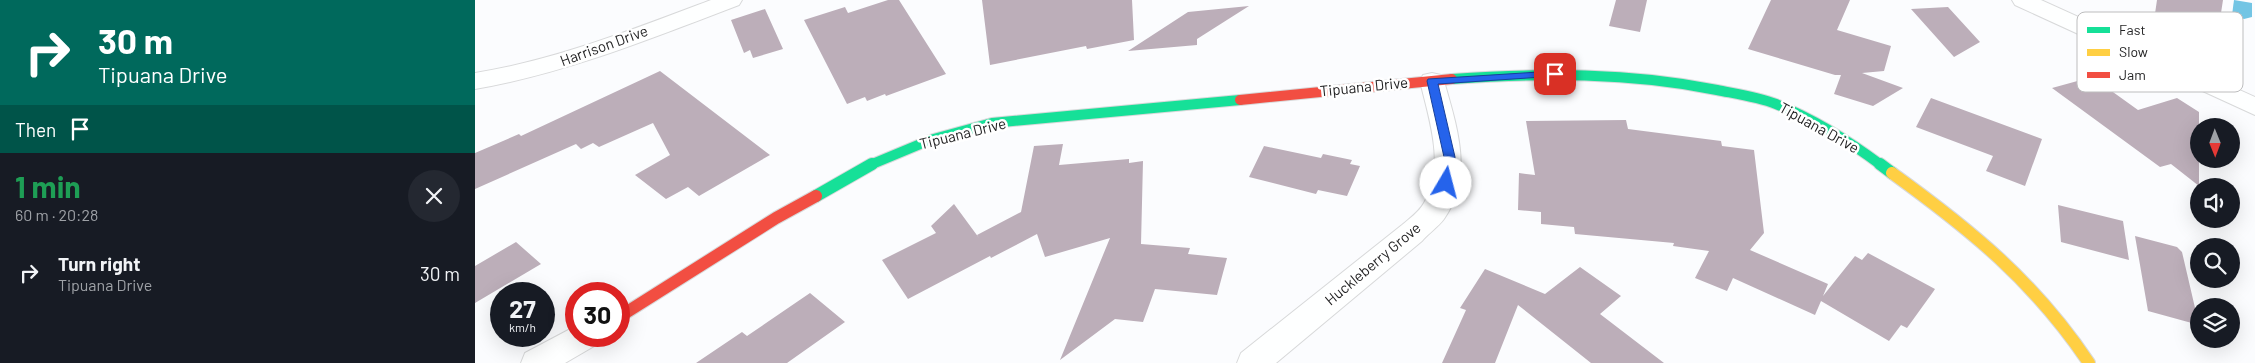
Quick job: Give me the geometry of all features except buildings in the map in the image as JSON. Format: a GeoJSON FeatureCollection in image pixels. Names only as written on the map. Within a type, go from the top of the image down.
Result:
{"type":"FeatureCollection","features":[{"type":"Feature","properties":{"kind":"street","name":"Harrison Drive"},"geometry":{"type":"LineString","coordinates":[[475,82],[501,78],[556,64],[731,0]]}},
{"type":"Feature","properties":{"kind":"street"},"geometry":{"type":"LineString","coordinates":[[2023,0],[2077,25]]}},
{"type":"Feature","properties":{"kind":"street","name":"Tipuana Drive"},"geometry":{"type":"LineString","coordinates":[[630,310],[776,218],[879,160],[930,140],[992,124],[1432,81],[1572,73],[1643,76],[1711,86],[1777,104],[1842,137],[1954,217],[2026,280],[2073,334],[2089,363]]}},
{"type":"Feature","properties":{"kind":"street","name":"Huckleberry Grove"},"geometry":{"type":"LineString","coordinates":[[1253,363],[1412,233],[1436,209],[1446,183],[1450,157],[1432,81]]}},
{"type":"Feature","properties":{"kind":"street"},"geometry":{"type":"LineString","coordinates":[[2222,92],[2255,107]]}},
{"type":"Feature","properties":{"kind":"street"},"geometry":{"type":"LineString","coordinates":[[537,363],[565,347]]}},
{"type":"Feature","properties":{"kind":"water"},"geometry":{"type":"Polygon","coordinates":[[[2234,0],[2252,3],[2252,17],[2244,19],[2243,12],[2232,12],[2234,0]]]}},
{"type":"Feature","properties":{"kind":"traffic: fast"},"geometry":{"type":"LineString","coordinates":[[1452,79],[1588,74],[1656,79],[1745,95],[1772,103],[1809,119],[1852,145],[1892,173]]}},
{"type":"Feature","properties":{"kind":"traffic: fast"},"geometry":{"type":"LineString","coordinates":[[816,196],[879,160],[930,140],[992,123],[1240,100]]}},
{"type":"Feature","properties":{"kind":"traffic: slow"},"geometry":{"type":"LineString","coordinates":[[1892,173],[1949,214],[2025,281],[2048,306],[2089,363]]}},
{"type":"Feature","properties":{"kind":"traffic: jam"},"geometry":{"type":"LineString","coordinates":[[1240,100],[1452,79]]}},
{"type":"Feature","properties":{"kind":"traffic: jam"},"geometry":{"type":"LineString","coordinates":[[630,310],[776,218],[816,196]]}},
{"type":"Feature","properties":{"kind":"route"},"geometry":{"type":"LineString","coordinates":[[1446,183],[1450,157],[1432,81],[1555,74]]}}]}
